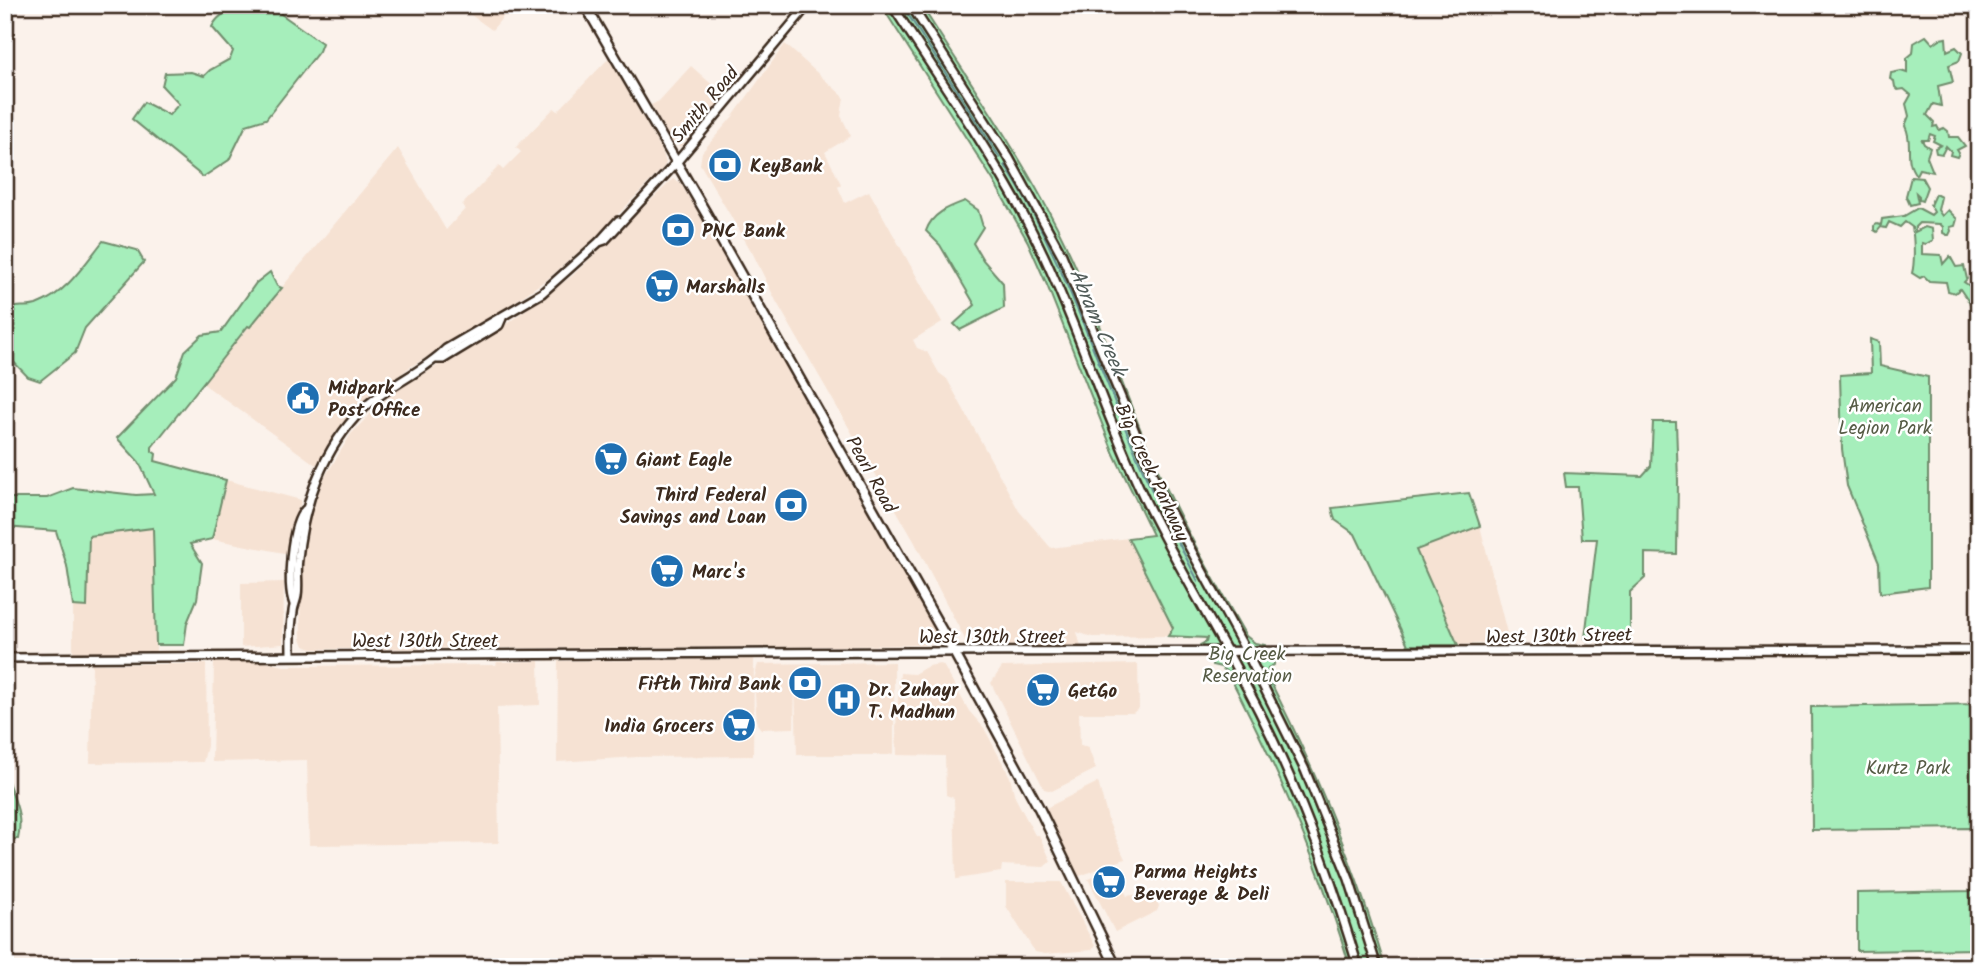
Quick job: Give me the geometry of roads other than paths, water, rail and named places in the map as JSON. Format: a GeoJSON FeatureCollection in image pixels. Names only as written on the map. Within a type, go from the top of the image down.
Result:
{"type":"FeatureCollection","features":[{"type":"Feature","properties":{"kind":"main road","name":"Pearl Road"},"geometry":{"type":"LineString","coordinates":[[585,5],[954,652],[1039,808],[1116,967]]}},
{"type":"Feature","properties":{"kind":"main road","name":"Smith Road"},"geometry":{"type":"LineString","coordinates":[[291,655],[294,604],[297,598],[297,560],[306,509],[336,443],[363,409],[405,378],[437,359],[446,349],[542,293],[599,242],[676,163],[808,5]]}},
{"type":"Feature","properties":{"kind":"main road","name":"Big Creek Parkway"},"geometry":{"type":"LineString","coordinates":[[891,5],[995,167],[1045,257],[1142,493],[1258,709],[1311,824],[1358,967]]}},
{"type":"Feature","properties":{"kind":"main road","name":"Big Creek Parkway"},"geometry":{"type":"LineString","coordinates":[[911,5],[1009,158],[1062,255],[1162,497],[1246,651],[1305,770],[1349,879],[1377,967]]}},
{"type":"Feature","properties":{"kind":"main road","name":"West 130th Street"},"geometry":{"type":"LineString","coordinates":[[5,658],[954,652],[1979,650]]}},
{"type":"Feature","properties":{"kind":"waterway","name":"Abram Creek"},"geometry":{"type":"LineString","coordinates":[[902,5],[1000,158]]}},
{"type":"Feature","properties":{"kind":"waterway","name":"Abram Creek"},"geometry":{"type":"LineString","coordinates":[[1005,165],[1049,245],[1154,495]]}},
{"type":"Feature","properties":{"kind":"waterway","name":"Abram Creek"},"geometry":{"type":"LineString","coordinates":[[1159,505],[1198,581]]}},
{"type":"Feature","properties":{"kind":"place","name":"KeyBank"},"geometry":{"type":"Point","coordinates":[725,165]}},
{"type":"Feature","properties":{"kind":"place","name":"PNC Bank"},"geometry":{"type":"Point","coordinates":[678,230]}},
{"type":"Feature","properties":{"kind":"place","name":"Marshalls"},"geometry":{"type":"Point","coordinates":[662,286]}},
{"type":"Feature","properties":{"kind":"place","name":"Midpark Post Office"},"geometry":{"type":"Point","coordinates":[303,398]}},
{"type":"Feature","properties":{"kind":"place","name":"Giant Eagle"},"geometry":{"type":"Point","coordinates":[611,459]}},
{"type":"Feature","properties":{"kind":"place","name":"Third Federal Savings and Loan"},"geometry":{"type":"Point","coordinates":[791,505]}},
{"type":"Feature","properties":{"kind":"place","name":"Marc's"},"geometry":{"type":"Point","coordinates":[667,571]}},
{"type":"Feature","properties":{"kind":"place","name":"Fifth Third Bank"},"geometry":{"type":"Point","coordinates":[805,683]}},
{"type":"Feature","properties":{"kind":"place","name":"GetGo"},"geometry":{"type":"Point","coordinates":[1043,690]}},
{"type":"Feature","properties":{"kind":"place","name":"Dr. Zuhayr T. Madhun"},"geometry":{"type":"Point","coordinates":[844,700]}},
{"type":"Feature","properties":{"kind":"place","name":"India Grocers"},"geometry":{"type":"Point","coordinates":[739,725]}},
{"type":"Feature","properties":{"kind":"place","name":"Parma Heights Beverage & Deli"},"geometry":{"type":"Point","coordinates":[1109,882]}},
{"type":"Feature","properties":{"kind":"park label","name":"American Legion Park"},"geometry":{"type":"Point","coordinates":[1885,416]}},
{"type":"Feature","properties":{"kind":"park label","name":"Big Creek Reservation"},"geometry":{"type":"Point","coordinates":[1247,664]}},
{"type":"Feature","properties":{"kind":"park label","name":"Kurtz Park"},"geometry":{"type":"Point","coordinates":[1908,767]}}]}
